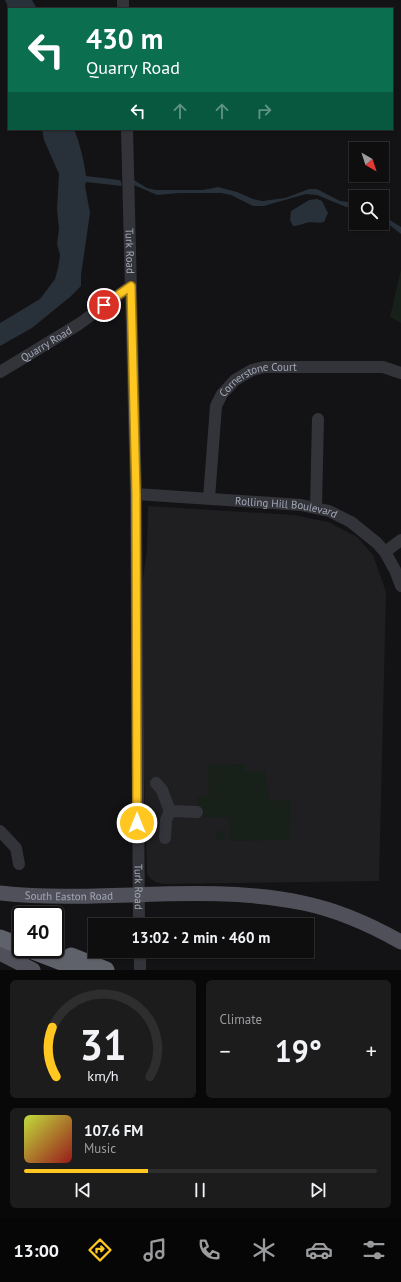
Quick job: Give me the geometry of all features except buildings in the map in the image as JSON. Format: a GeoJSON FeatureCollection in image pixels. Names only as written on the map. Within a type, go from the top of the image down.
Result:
{"type":"FeatureCollection","features":[{"type":"Feature","properties":{"kind":"highway"},"geometry":{"type":"LineString","coordinates":[[0,926],[12,931]]}},
{"type":"Feature","properties":{"kind":"highway"},"geometry":{"type":"LineString","coordinates":[[0,938],[12,943]]}},
{"type":"Feature","properties":{"kind":"highway"},"geometry":{"type":"LineString","coordinates":[[64,953],[106,970]]}},
{"type":"Feature","properties":{"kind":"highway"},"geometry":{"type":"LineString","coordinates":[[51,958],[82,970]]}},
{"type":"Feature","properties":{"kind":"main road","name":"South Easton Road"},"geometry":{"type":"LineString","coordinates":[[0,893],[61,896],[202,893],[245,895],[286,900],[304,903],[342,915],[367,925],[401,942]]}},
{"type":"Feature","properties":{"kind":"main road"},"geometry":{"type":"LineString","coordinates":[[0,953],[33,970]]}},
{"type":"Feature","properties":{"kind":"street","name":"Turk Road"},"geometry":{"type":"LineString","coordinates":[[127,130],[136,494],[139,918]]}},
{"type":"Feature","properties":{"kind":"street","name":"Quarry Road"},"geometry":{"type":"LineString","coordinates":[[0,372],[79,324],[131,286]]}},
{"type":"Feature","properties":{"kind":"street","name":"Cornerstone Court"},"geometry":{"type":"LineString","coordinates":[[209,498],[216,406],[226,388],[243,375],[264,367],[383,367],[401,373]]}},
{"type":"Feature","properties":{"kind":"street"},"geometry":{"type":"LineString","coordinates":[[316,506],[318,419]]}},
{"type":"Feature","properties":{"kind":"street","name":"Rolling Hill Boulevard"},"geometry":{"type":"LineString","coordinates":[[136,494],[316,506],[340,515],[368,535],[385,552],[395,570],[401,586]]}},
{"type":"Feature","properties":{"kind":"street"},"geometry":{"type":"LineString","coordinates":[[385,552],[401,540]]}},
{"type":"Feature","properties":{"kind":"street"},"geometry":{"type":"LineString","coordinates":[[156,784],[162,790],[170,811],[166,820],[165,838]]}},
{"type":"Feature","properties":{"kind":"street"},"geometry":{"type":"LineString","coordinates":[[170,811],[197,812]]}},
{"type":"Feature","properties":{"kind":"street"},"geometry":{"type":"LineString","coordinates":[[0,831],[16,848],[19,864]]}},
{"type":"Feature","properties":{"kind":"street"},"geometry":{"type":"LineString","coordinates":[[140,958],[140,970]]}},
{"type":"Feature","properties":{"kind":"shaded area"},"geometry":{"type":"Polygon","coordinates":[[[5,0],[32,0],[36,8],[8,8],[5,0]]]}},
{"type":"Feature","properties":{"kind":"shaded area"},"geometry":{"type":"Polygon","coordinates":[[[42,130],[74,130],[82,152],[86,176],[119,180],[121,181],[122,186],[86,182],[85,186],[90,213],[81,275],[81,286],[32,328],[0,346],[0,323],[40,299],[55,279],[58,268],[60,255],[57,244],[59,229],[57,209],[59,174],[44,140],[42,130]]]}},
{"type":"Feature","properties":{"kind":"shaded area"},"geometry":{"type":"Polygon","coordinates":[[[134,180],[147,188],[156,190],[203,190],[218,187],[262,201],[285,198],[309,189],[317,189],[340,201],[349,202],[349,207],[317,195],[306,194],[264,206],[253,206],[231,195],[221,193],[179,193],[157,195],[134,185],[134,180]]]}},
{"type":"Feature","properties":{"kind":"shaded area"},"geometry":{"type":"Polygon","coordinates":[[[317,199],[322,201],[328,213],[324,222],[308,222],[293,226],[290,220],[291,211],[309,200],[317,199]]]}},
{"type":"Feature","properties":{"kind":"shaded area"},"geometry":{"type":"Polygon","coordinates":[[[389,219],[401,227],[401,234],[389,225],[389,219]]]}},
{"type":"Feature","properties":{"kind":"shaded area"},"geometry":{"type":"Polygon","coordinates":[[[401,269],[401,323],[390,317],[401,269]]]}},
{"type":"Feature","properties":{"kind":"shaded area"},"geometry":{"type":"Polygon","coordinates":[[[148,506],[294,515],[328,522],[357,537],[373,555],[386,592],[379,881],[163,884],[155,882],[149,877],[147,873],[139,608],[147,550],[148,506]]]}},
{"type":"Feature","properties":{"kind":"shaded area"},"geometry":{"type":"Polygon","coordinates":[[[245,764],[245,771],[265,771],[269,800],[291,801],[289,840],[230,841],[229,818],[197,817],[198,796],[209,796],[208,765],[245,764]]]}},
{"type":"Feature","properties":{"kind":"shaded area"},"geometry":{"type":"Polygon","coordinates":[[[221,830],[226,835],[221,840],[216,835],[221,830]]]}},
{"type":"Feature","properties":{"kind":"route"},"geometry":{"type":"LineString","coordinates":[[104,305],[131,286],[136,494],[137,823]]}}]}
